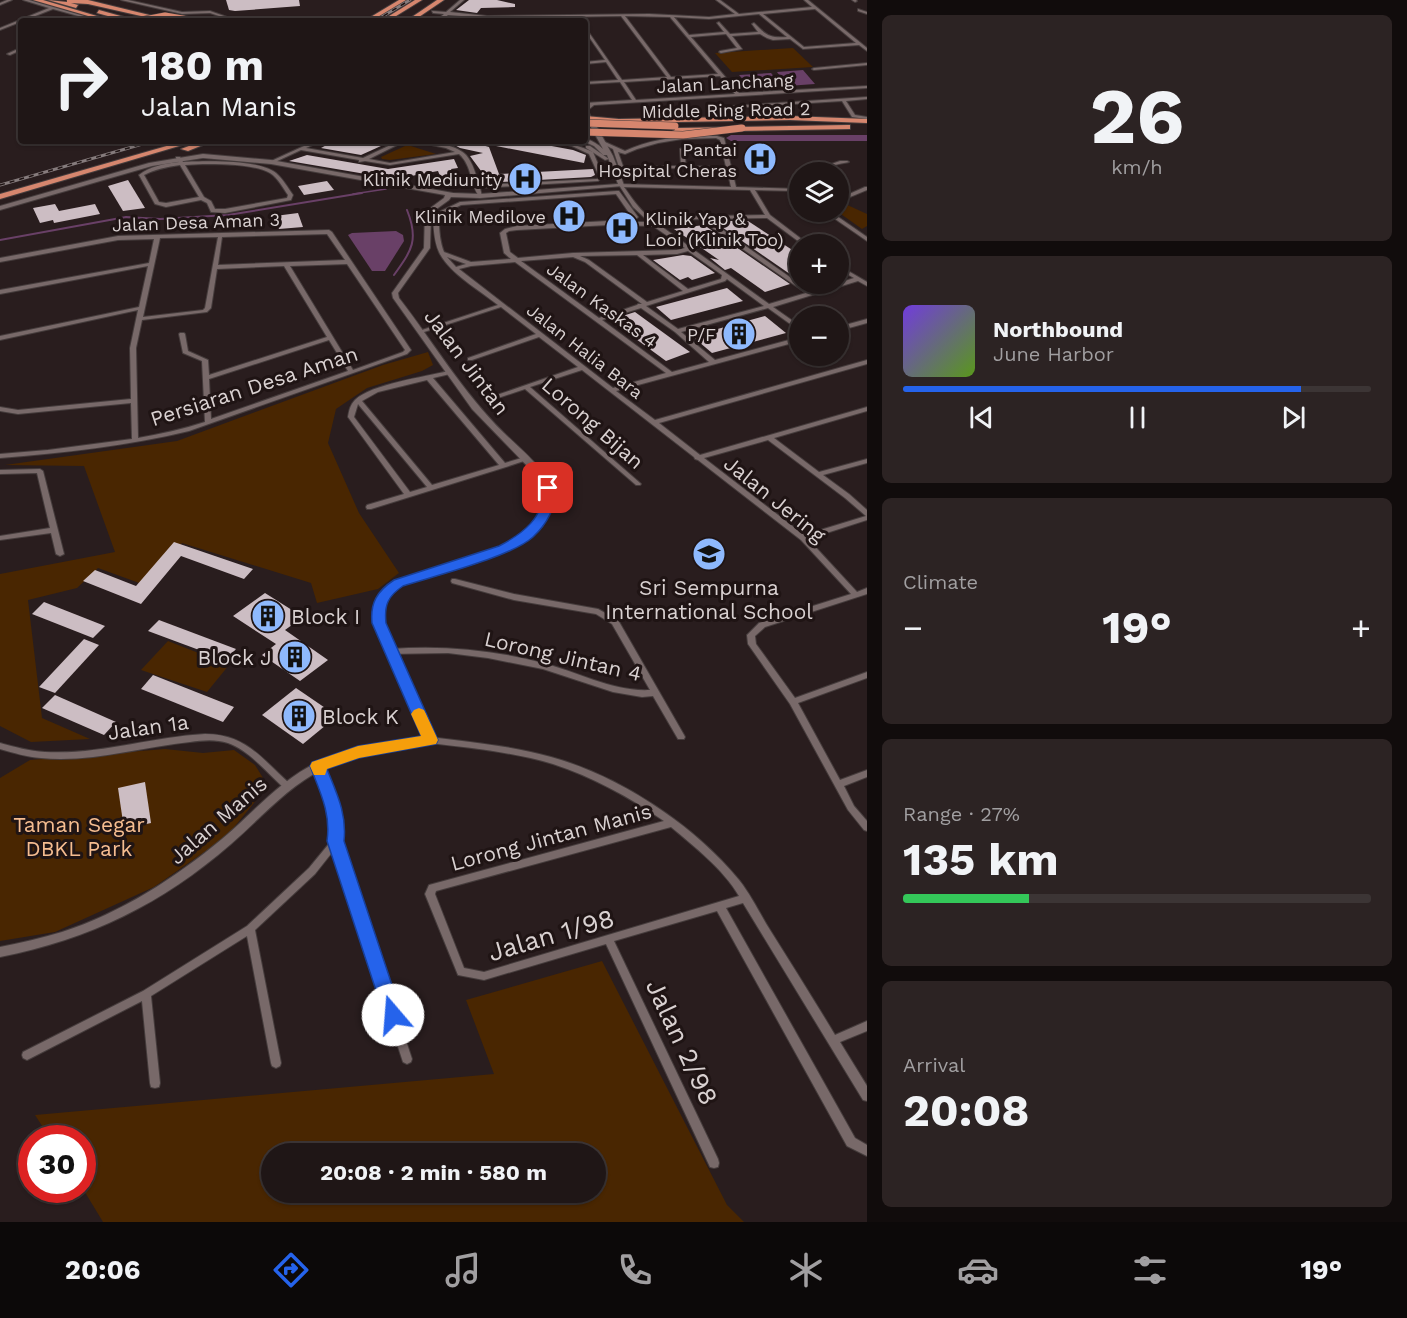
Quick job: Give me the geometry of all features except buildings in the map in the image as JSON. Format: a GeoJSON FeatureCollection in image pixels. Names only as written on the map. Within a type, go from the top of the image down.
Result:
{"type":"FeatureCollection","features":[{"type":"Feature","properties":{"kind":"highway"},"geometry":{"type":"LineString","coordinates":[[36,0],[101,18]]}},
{"type":"Feature","properties":{"kind":"highway"},"geometry":{"type":"LineString","coordinates":[[51,0],[121,18]]}},
{"type":"Feature","properties":{"kind":"highway"},"geometry":{"type":"LineString","coordinates":[[372,18],[403,0]]}},
{"type":"Feature","properties":{"kind":"highway"},"geometry":{"type":"LineString","coordinates":[[389,18],[419,0]]}},
{"type":"Feature","properties":{"kind":"highway"},"geometry":{"type":"LineString","coordinates":[[404,18],[431,0]]}},
{"type":"Feature","properties":{"kind":"highway"},"geometry":{"type":"LineString","coordinates":[[414,18],[441,0]]}},
{"type":"Feature","properties":{"kind":"highway"},"geometry":{"type":"LineString","coordinates":[[426,18],[449,0]]}},
{"type":"Feature","properties":{"kind":"highway"},"geometry":{"type":"LineString","coordinates":[[67,1],[134,18]]}},
{"type":"Feature","properties":{"kind":"highway"},"geometry":{"type":"LineString","coordinates":[[67,1],[88,2],[158,18]]}},
{"type":"Feature","properties":{"kind":"highway"},"geometry":{"type":"LineString","coordinates":[[154,18],[165,16],[177,18]]}},
{"type":"Feature","properties":{"kind":"highway"},"geometry":{"type":"LineString","coordinates":[[588,122],[790,118],[867,123]]}},
{"type":"Feature","properties":{"kind":"highway","name":"Middle Ring Road 2"},"geometry":{"type":"LineString","coordinates":[[588,122],[651,127],[867,123]]}},
{"type":"Feature","properties":{"kind":"highway","name":"Middle Ring Road 2"},"geometry":{"type":"LineString","coordinates":[[588,122],[652,130],[867,123]]}},
{"type":"Feature","properties":{"kind":"highway"},"geometry":{"type":"LineString","coordinates":[[588,134],[681,135],[716,133],[742,128]]}},
{"type":"Feature","properties":{"kind":"highway"},"geometry":{"type":"LineString","coordinates":[[131,155],[157,144]]}},
{"type":"Feature","properties":{"kind":"highway"},"geometry":{"type":"LineString","coordinates":[[0,197],[171,144]]}},
{"type":"Feature","properties":{"kind":"highway"},"geometry":{"type":"LineString","coordinates":[[0,192],[131,155],[180,144]]}},
{"type":"Feature","properties":{"kind":"highway"},"geometry":{"type":"LineString","coordinates":[[73,176],[96,173],[198,144]]}},
{"type":"Feature","properties":{"kind":"street"},"geometry":{"type":"LineString","coordinates":[[0,4],[10,0]]}},
{"type":"Feature","properties":{"kind":"street"},"geometry":{"type":"LineString","coordinates":[[25,0],[89,18]]}},
{"type":"Feature","properties":{"kind":"street"},"geometry":{"type":"LineString","coordinates":[[123,0],[185,14],[210,12],[225,17],[223,18]]}},
{"type":"Feature","properties":{"kind":"street"},"geometry":{"type":"LineString","coordinates":[[145,5],[153,0]]}},
{"type":"Feature","properties":{"kind":"street"},"geometry":{"type":"LineString","coordinates":[[441,18],[462,0]]}},
{"type":"Feature","properties":{"kind":"street"},"geometry":{"type":"LineString","coordinates":[[718,0],[738,16]]}},
{"type":"Feature","properties":{"kind":"street"},"geometry":{"type":"LineString","coordinates":[[806,0],[867,50]]}},
{"type":"Feature","properties":{"kind":"street"},"geometry":{"type":"LineString","coordinates":[[28,18],[53,8]]}},
{"type":"Feature","properties":{"kind":"street"},"geometry":{"type":"LineString","coordinates":[[588,18],[623,16],[709,18],[816,8]]}},
{"type":"Feature","properties":{"kind":"street"},"geometry":{"type":"LineString","coordinates":[[860,10],[867,13]]}},
{"type":"Feature","properties":{"kind":"street"},"geometry":{"type":"LineString","coordinates":[[433,12],[495,18]]}},
{"type":"Feature","properties":{"kind":"street"},"geometry":{"type":"LineString","coordinates":[[761,14],[803,48],[860,44]]}},
{"type":"Feature","properties":{"kind":"street"},"geometry":{"type":"LineString","coordinates":[[456,18],[459,15]]}},
{"type":"Feature","properties":{"kind":"street"},"geometry":{"type":"LineString","coordinates":[[623,16],[670,78]]}},
{"type":"Feature","properties":{"kind":"street"},"geometry":{"type":"LineString","coordinates":[[671,16],[738,95]]}},
{"type":"Feature","properties":{"kind":"street"},"geometry":{"type":"LineString","coordinates":[[0,29],[18,22]]}},
{"type":"Feature","properties":{"kind":"street"},"geometry":{"type":"LineString","coordinates":[[719,23],[740,48],[721,51]]}},
{"type":"Feature","properties":{"kind":"street"},"geometry":{"type":"LineString","coordinates":[[754,24],[759,33]]}},
{"type":"Feature","properties":{"kind":"street"},"geometry":{"type":"LineString","coordinates":[[687,36],[759,33],[771,39],[789,38]]}},
{"type":"Feature","properties":{"kind":"street"},"geometry":{"type":"LineString","coordinates":[[588,34],[634,101]]}},
{"type":"Feature","properties":{"kind":"street"},"geometry":{"type":"LineString","coordinates":[[9,54],[18,50]]}},
{"type":"Feature","properties":{"kind":"street"},"geometry":{"type":"LineString","coordinates":[[588,63],[608,61]]}},
{"type":"Feature","properties":{"kind":"street"},"geometry":{"type":"LineString","coordinates":[[814,69],[867,64]]}},
{"type":"Feature","properties":{"kind":"street"},"geometry":{"type":"LineString","coordinates":[[588,83],[721,75]]}},
{"type":"Feature","properties":{"kind":"street","name":"Jalan Lanchang"},"geometry":{"type":"LineString","coordinates":[[588,104],[867,87]]}},
{"type":"Feature","properties":{"kind":"street"},"geometry":{"type":"LineString","coordinates":[[732,107],[867,98]]}},
{"type":"Feature","properties":{"kind":"street"},"geometry":{"type":"LineString","coordinates":[[844,100],[854,116],[867,123]]}},
{"type":"Feature","properties":{"kind":"street"},"geometry":{"type":"LineString","coordinates":[[588,108],[592,104]]}},
{"type":"Feature","properties":{"kind":"street"},"geometry":{"type":"LineString","coordinates":[[588,124],[596,130],[603,142],[621,185],[634,206],[646,218],[724,277],[736,282],[789,320]]}},
{"type":"Feature","properties":{"kind":"street"},"geometry":{"type":"LineString","coordinates":[[588,133],[596,130]]}},
{"type":"Feature","properties":{"kind":"street"},"geometry":{"type":"LineString","coordinates":[[603,142],[625,153],[653,142],[712,137],[722,139],[734,187]]}},
{"type":"Feature","properties":{"kind":"street"},"geometry":{"type":"LineString","coordinates":[[588,142],[599,147],[614,170]]}},
{"type":"Feature","properties":{"kind":"street"},"geometry":{"type":"LineString","coordinates":[[271,162],[313,144]]}},
{"type":"Feature","properties":{"kind":"street"},"geometry":{"type":"LineString","coordinates":[[361,160],[396,144]]}},
{"type":"Feature","properties":{"kind":"street"},"geometry":{"type":"LineString","coordinates":[[425,144],[464,156],[480,196]]}},
{"type":"Feature","properties":{"kind":"street"},"geometry":{"type":"LineString","coordinates":[[568,144],[591,148],[607,159]]}},
{"type":"Feature","properties":{"kind":"street"},"geometry":{"type":"LineString","coordinates":[[476,187],[598,180],[601,176],[591,153],[573,145]]}},
{"type":"Feature","properties":{"kind":"street"},"geometry":{"type":"LineString","coordinates":[[301,149],[390,164],[459,153]]}},
{"type":"Feature","properties":{"kind":"street"},"geometry":{"type":"LineString","coordinates":[[682,149],[684,167]]}},
{"type":"Feature","properties":{"kind":"street"},"geometry":{"type":"LineString","coordinates":[[615,150],[622,170]]}},
{"type":"Feature","properties":{"kind":"street"},"geometry":{"type":"LineString","coordinates":[[625,153],[630,170]]}},
{"type":"Feature","properties":{"kind":"street"},"geometry":{"type":"LineString","coordinates":[[0,208],[151,164],[222,156],[271,162],[453,198],[621,185],[789,190]]}},
{"type":"Feature","properties":{"kind":"street"},"geometry":{"type":"LineString","coordinates":[[180,161],[202,198],[208,201],[213,211],[225,212],[289,199],[291,195],[269,171],[223,162],[180,161],[149,170],[141,175],[157,203],[166,205],[202,198]]}},
{"type":"Feature","properties":{"kind":"street"},"geometry":{"type":"LineString","coordinates":[[614,170],[729,168]]}},
{"type":"Feature","properties":{"kind":"street"},"geometry":{"type":"LineString","coordinates":[[617,192],[621,185]]}},
{"type":"Feature","properties":{"kind":"street"},"geometry":{"type":"LineString","coordinates":[[751,188],[768,216],[792,234]]}},
{"type":"Feature","properties":{"kind":"street"},"geometry":{"type":"LineString","coordinates":[[849,196],[867,188]]}},
{"type":"Feature","properties":{"kind":"street"},"geometry":{"type":"LineString","coordinates":[[617,192],[635,216],[628,223]]}},
{"type":"Feature","properties":{"kind":"street"},"geometry":{"type":"LineString","coordinates":[[470,264],[440,253],[436,240],[436,219],[442,213],[460,204],[617,192]]}},
{"type":"Feature","properties":{"kind":"street","name":"Jalan Jintan"},"geometry":{"type":"LineString","coordinates":[[430,740],[379,623],[378,610],[381,600],[388,590],[411,578],[504,549],[537,526],[548,506],[548,488],[540,474],[501,436],[448,373],[422,331],[396,298],[395,293],[427,248],[427,215],[430,210],[453,198]]}},
{"type":"Feature","properties":{"kind":"street"},"geometry":{"type":"LineString","coordinates":[[646,218],[666,220],[768,216]]}},
{"type":"Feature","properties":{"kind":"street"},"geometry":{"type":"LineString","coordinates":[[703,219],[789,280]]}},
{"type":"Feature","properties":{"kind":"street"},"geometry":{"type":"LineString","coordinates":[[497,262],[507,253],[503,233],[507,230],[628,223],[654,224],[666,220]]}},
{"type":"Feature","properties":{"kind":"street"},"geometry":{"type":"LineString","coordinates":[[842,222],[867,239]]}},
{"type":"Feature","properties":{"kind":"street"},"geometry":{"type":"LineString","coordinates":[[857,233],[867,229]]}},
{"type":"Feature","properties":{"kind":"street","name":"Jalan Desa Aman 3"},"geometry":{"type":"LineString","coordinates":[[0,260],[118,238],[220,237],[323,231],[332,235],[347,262]]}},
{"type":"Feature","properties":{"kind":"street"},"geometry":{"type":"LineString","coordinates":[[139,319],[205,311],[208,308],[220,237]]}},
{"type":"Feature","properties":{"kind":"street"},"geometry":{"type":"LineString","coordinates":[[135,440],[133,348],[157,238]]}},
{"type":"Feature","properties":{"kind":"street"},"geometry":{"type":"LineString","coordinates":[[454,268],[470,264],[573,255],[677,252],[689,249]]}},
{"type":"Feature","properties":{"kind":"street","name":"Jalan Halia Bara"},"geometry":{"type":"LineString","coordinates":[[440,253],[454,268],[697,458]]}},
{"type":"Feature","properties":{"kind":"street","name":"Jalan Kaskas 4"},"geometry":{"type":"LineString","coordinates":[[507,253],[670,374]]}},
{"type":"Feature","properties":{"kind":"street"},"geometry":{"type":"LineString","coordinates":[[638,254],[686,290]]}},
{"type":"Feature","properties":{"kind":"street"},"geometry":{"type":"LineString","coordinates":[[573,255],[587,261],[713,362]]}},
{"type":"Feature","properties":{"kind":"street"},"geometry":{"type":"LineString","coordinates":[[215,267],[347,262]]}},
{"type":"Feature","properties":{"kind":"street","name":"Persiaran Desa Aman"},"geometry":{"type":"LineString","coordinates":[[0,456],[48,452],[167,435],[405,353],[408,350],[347,262]]}},
{"type":"Feature","properties":{"kind":"street"},"geometry":{"type":"LineString","coordinates":[[0,292],[150,264]]}},
{"type":"Feature","properties":{"kind":"street"},"geometry":{"type":"LineString","coordinates":[[286,264],[351,372]]}},
{"type":"Feature","properties":{"kind":"street"},"geometry":{"type":"LineString","coordinates":[[849,273],[867,284]]}},
{"type":"Feature","properties":{"kind":"street"},"geometry":{"type":"LineString","coordinates":[[597,320],[724,277]]}},
{"type":"Feature","properties":{"kind":"street"},"geometry":{"type":"LineString","coordinates":[[849,282],[858,279]]}},
{"type":"Feature","properties":{"kind":"street"},"geometry":{"type":"LineString","coordinates":[[677,331],[806,294]]}},
{"type":"Feature","properties":{"kind":"street"},"geometry":{"type":"LineString","coordinates":[[422,331],[502,305]]}},
{"type":"Feature","properties":{"kind":"street"},"geometry":{"type":"LineString","coordinates":[[0,338],[141,308]]}},
{"type":"Feature","properties":{"kind":"street"},"geometry":{"type":"LineString","coordinates":[[849,325],[867,321]]}},
{"type":"Feature","properties":{"kind":"street"},"geometry":{"type":"LineString","coordinates":[[182,334],[185,352],[205,360],[208,422]]}},
{"type":"Feature","properties":{"kind":"street"},"geometry":{"type":"LineString","coordinates":[[470,359],[540,335]]}},
{"type":"Feature","properties":{"kind":"street"},"geometry":{"type":"LineString","coordinates":[[205,378],[330,338]]}},
{"type":"Feature","properties":{"kind":"street"},"geometry":{"type":"LineString","coordinates":[[610,390],[789,342]]}},
{"type":"Feature","properties":{"kind":"street"},"geometry":{"type":"LineString","coordinates":[[653,423],[867,362]]}},
{"type":"Feature","properties":{"kind":"street"},"geometry":{"type":"LineString","coordinates":[[493,398],[582,368]]}},
{"type":"Feature","properties":{"kind":"street"},"geometry":{"type":"LineString","coordinates":[[408,495],[351,417],[352,408],[358,400],[372,392],[448,373]]}},
{"type":"Feature","properties":{"kind":"street","name":"Jalan Jintan"},"geometry":{"type":"LineString","coordinates":[[429,378],[504,466]]}},
{"type":"Feature","properties":{"kind":"street","name":"Lorong Bijan"},"geometry":{"type":"LineString","coordinates":[[526,387],[638,484]]}},
{"type":"Feature","properties":{"kind":"street"},"geometry":{"type":"LineString","coordinates":[[358,400],[431,488]]}},
{"type":"Feature","properties":{"kind":"street"},"geometry":{"type":"LineString","coordinates":[[0,409],[18,412],[134,402]]}},
{"type":"Feature","properties":{"kind":"street"},"geometry":{"type":"LineString","coordinates":[[697,458],[867,409]]}},
{"type":"Feature","properties":{"kind":"street"},"geometry":{"type":"LineString","coordinates":[[769,437],[819,474],[867,516],[803,538]]}},
{"type":"Feature","properties":{"kind":"street","name":"Jalan Jering"},"geometry":{"type":"LineString","coordinates":[[697,458],[803,538],[856,595]]}},
{"type":"Feature","properties":{"kind":"street"},"geometry":{"type":"LineString","coordinates":[[369,507],[525,459]]}},
{"type":"Feature","properties":{"kind":"street"},"geometry":{"type":"LineString","coordinates":[[819,474],[867,461]]}},
{"type":"Feature","properties":{"kind":"street"},"geometry":{"type":"LineString","coordinates":[[0,472],[40,471],[60,554]]}},
{"type":"Feature","properties":{"kind":"street"},"geometry":{"type":"LineString","coordinates":[[0,538],[54,530]]}},
{"type":"Feature","properties":{"kind":"street"},"geometry":{"type":"LineString","coordinates":[[455,581],[490,592],[598,612],[608,616],[615,622],[681,737]]}},
{"type":"Feature","properties":{"kind":"street"},"geometry":{"type":"LineString","coordinates":[[867,591],[762,624],[751,635],[752,644],[793,702],[851,808],[867,827]]}},
{"type":"Feature","properties":{"kind":"street","name":"Lorong Jintan 4"},"geometry":{"type":"LineString","coordinates":[[392,652],[427,649],[485,656],[542,666],[635,693],[656,693]]}},
{"type":"Feature","properties":{"kind":"street"},"geometry":{"type":"LineString","coordinates":[[793,702],[867,675]]}},
{"type":"Feature","properties":{"kind":"street","name":"Jalan 1a"},"geometry":{"type":"LineString","coordinates":[[0,746],[12,751],[53,755],[90,755],[135,745],[212,736],[235,742],[287,786]]}},
{"type":"Feature","properties":{"kind":"street"},"geometry":{"type":"LineString","coordinates":[[430,740],[523,753],[568,765],[614,784],[671,823],[727,873],[746,898],[867,1096]]}},
{"type":"Feature","properties":{"kind":"street","name":"Jalan Manis"},"geometry":{"type":"LineString","coordinates":[[0,951],[66,938],[161,892],[220,847],[287,786],[318,766],[358,752],[430,740]]}},
{"type":"Feature","properties":{"kind":"street"},"geometry":{"type":"LineString","coordinates":[[318,766],[334,807],[338,824],[336,841],[407,1059]]}},
{"type":"Feature","properties":{"kind":"street"},"geometry":{"type":"LineString","coordinates":[[838,785],[867,773]]}},
{"type":"Feature","properties":{"kind":"street","name":"Lorong Jintan Manis"},"geometry":{"type":"LineString","coordinates":[[440,886],[671,823]]}},
{"type":"Feature","properties":{"kind":"street"},"geometry":{"type":"LineString","coordinates":[[27,1055],[146,994],[250,929],[312,871],[336,841]]}},
{"type":"Feature","properties":{"kind":"street","name":"Jalan 1/98"},"geometry":{"type":"LineString","coordinates":[[440,886],[432,888],[430,894],[461,972],[484,976],[746,898]]}},
{"type":"Feature","properties":{"kind":"street"},"geometry":{"type":"LineString","coordinates":[[720,907],[852,1142],[867,1151]]}},
{"type":"Feature","properties":{"kind":"street"},"geometry":{"type":"LineString","coordinates":[[250,929],[276,1063]]}},
{"type":"Feature","properties":{"kind":"street","name":"Jalan 2/98"},"geometry":{"type":"LineString","coordinates":[[609,940],[714,1163]]}},
{"type":"Feature","properties":{"kind":"street"},"geometry":{"type":"LineString","coordinates":[[146,994],[155,1083]]}},
{"type":"Feature","properties":{"kind":"street"},"geometry":{"type":"LineString","coordinates":[[834,1040],[867,1026]]}},
{"type":"Feature","properties":{"kind":"green space"},"geometry":{"type":"Polygon","coordinates":[[[793,48],[813,67],[732,72],[715,53],[793,48]]]}},
{"type":"Feature","properties":{"kind":"green space"},"geometry":{"type":"Polygon","coordinates":[[[405,146],[436,154],[382,159],[381,157],[405,146]]]}},
{"type":"Feature","properties":{"kind":"green space"},"geometry":{"type":"Polygon","coordinates":[[[849,206],[867,214],[867,226],[862,229],[849,220],[849,206]]]}},
{"type":"Feature","properties":{"kind":"green space"},"geometry":{"type":"Polygon","coordinates":[[[428,352],[433,365],[422,371],[367,388],[336,409],[328,443],[359,513],[399,573],[378,589],[317,603],[311,583],[182,543],[142,584],[98,568],[77,588],[28,600],[42,718],[90,739],[31,742],[0,726],[0,574],[115,552],[84,466],[5,465],[177,441],[383,365],[428,352]]]}},
{"type":"Feature","properties":{"kind":"green space"},"geometry":{"type":"Polygon","coordinates":[[[168,641],[229,665],[207,692],[141,670],[168,641]]]}},
{"type":"Feature","properties":{"kind":"green space","name":"Taman Segar DBKL Park"},"geometry":{"type":"Polygon","coordinates":[[[165,749],[203,753],[234,750],[255,765],[268,786],[226,837],[154,887],[55,932],[0,941],[0,778],[30,760],[165,749]]]}},
{"type":"Feature","properties":{"kind":"green space"},"geometry":{"type":"Polygon","coordinates":[[[602,961],[727,1205],[744,1222],[103,1222],[91,1203],[96,1203],[96,1125],[42,1125],[35,1115],[494,1074],[466,1000],[602,961]]]}},
{"type":"Feature","properties":{"kind":"shaded area"},"geometry":{"type":"Polygon","coordinates":[[[803,70],[815,84],[787,86],[777,72],[803,70]]]}},
{"type":"Feature","properties":{"kind":"shaded area"},"geometry":{"type":"Polygon","coordinates":[[[771,73],[782,86],[750,87],[739,75],[771,73]]]}},
{"type":"Feature","properties":{"kind":"shaded area"},"geometry":{"type":"Polygon","coordinates":[[[396,231],[403,235],[404,241],[385,271],[372,271],[348,235],[352,233],[396,231]]]}},
{"type":"Feature","properties":{"kind":"waterway"},"geometry":{"type":"LineString","coordinates":[[731,138],[867,138]]}},
{"type":"Feature","properties":{"kind":"waterway"},"geometry":{"type":"LineString","coordinates":[[353,194],[386,189]]}},
{"type":"Feature","properties":{"kind":"waterway"},"geometry":{"type":"LineString","coordinates":[[0,240],[126,217],[160,219],[228,215],[362,193]]}},
{"type":"Feature","properties":{"kind":"waterway"},"geometry":{"type":"LineString","coordinates":[[394,275],[412,244],[413,229],[407,210]]}},
{"type":"Feature","properties":{"kind":"railway"},"geometry":{"type":"LineString","coordinates":[[380,18],[410,0]]}},
{"type":"Feature","properties":{"kind":"railway"},"geometry":{"type":"LineString","coordinates":[[0,185],[143,144]]}},
{"type":"Feature","properties":{"kind":"slow traffic"},"geometry":{"type":"LineString","coordinates":[[320,770],[318,766],[358,752],[430,740],[419,714]]}},
{"type":"Feature","properties":{"kind":"place","name":"Pantai Hospital Cheras"},"geometry":{"type":"Point","coordinates":[760,159]}},
{"type":"Feature","properties":{"kind":"place","name":"Klinik Mediunity"},"geometry":{"type":"Point","coordinates":[525,179]}},
{"type":"Feature","properties":{"kind":"place","name":"Klinik Medilove"},"geometry":{"type":"Point","coordinates":[569,216]}},
{"type":"Feature","properties":{"kind":"place","name":"Klinik Yap & Looi (Klinik Too)"},"geometry":{"type":"Point","coordinates":[622,228]}},
{"type":"Feature","properties":{"kind":"place","name":"P/F"},"geometry":{"type":"Point","coordinates":[739,334]}},
{"type":"Feature","properties":{"kind":"place","name":"Sri Sempurna International School"},"geometry":{"type":"Point","coordinates":[709,554]}},
{"type":"Feature","properties":{"kind":"place","name":"Block I"},"geometry":{"type":"Point","coordinates":[268,616]}},
{"type":"Feature","properties":{"kind":"place","name":"Block J"},"geometry":{"type":"Point","coordinates":[295,657]}},
{"type":"Feature","properties":{"kind":"place","name":"Block K"},"geometry":{"type":"Point","coordinates":[299,716]}},
{"type":"Feature","properties":{"kind":"route"},"geometry":{"type":"LineString","coordinates":[[393,1015],[336,841],[338,824],[334,807],[318,766],[358,752],[430,740],[379,623],[378,610],[381,600],[388,590],[398,583],[504,549],[519,541],[537,526],[544,516],[550,496],[548,488]]}}]}
